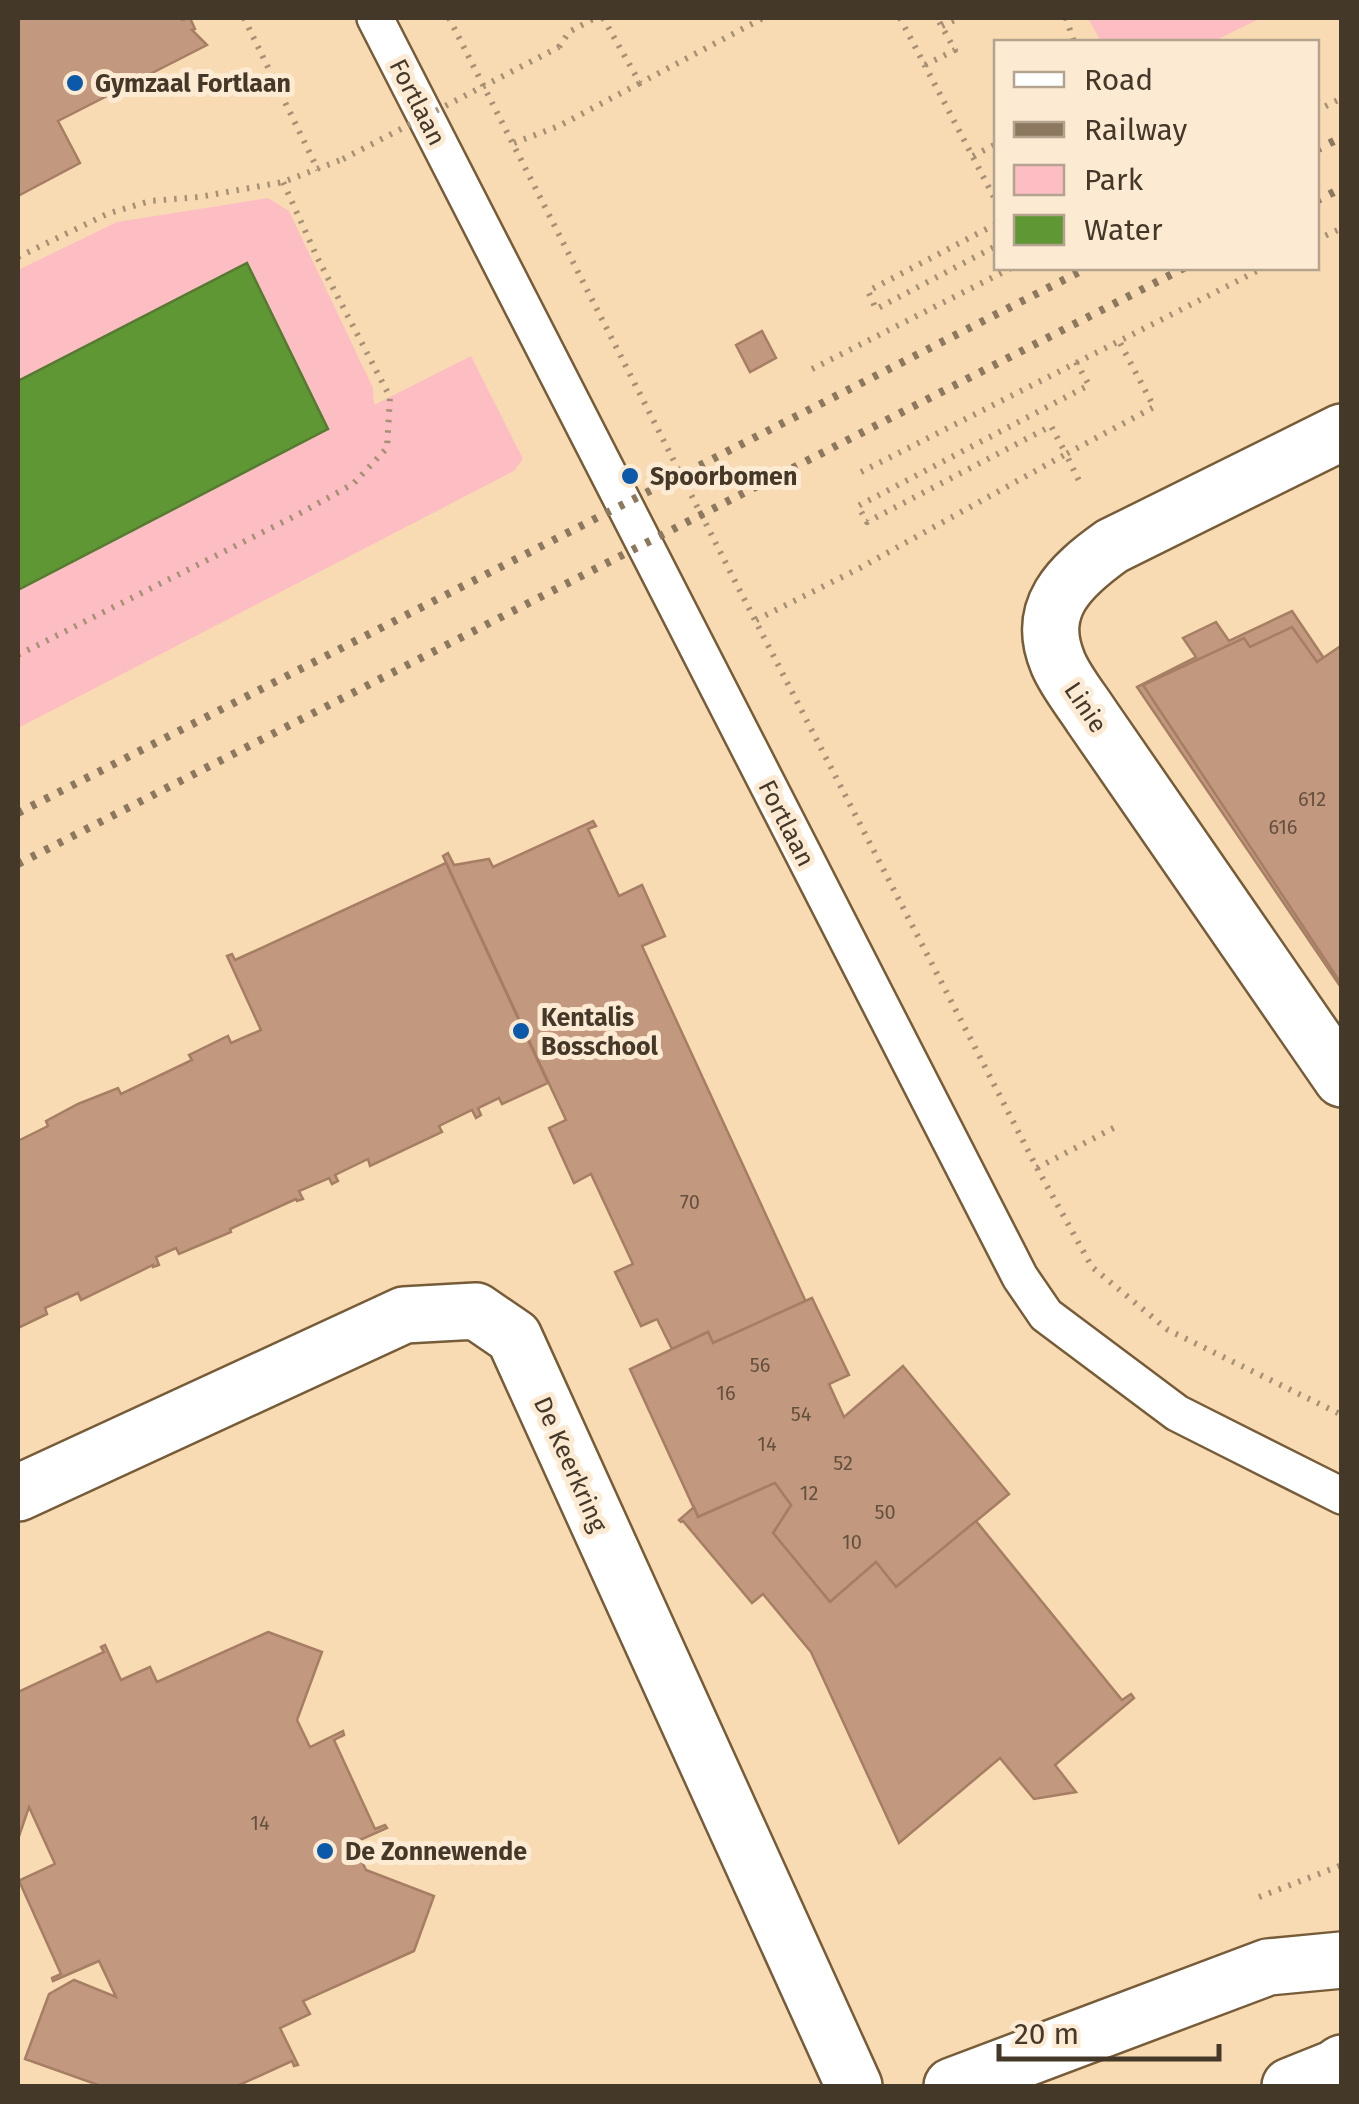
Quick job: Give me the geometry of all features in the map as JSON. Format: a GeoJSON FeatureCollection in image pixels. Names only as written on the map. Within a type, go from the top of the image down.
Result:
{"type":"FeatureCollection","features":[{"type":"Feature","properties":{"kind":"street","name":"Linie"},"geometry":{"type":"LineString","coordinates":[[1342,432],[1112,546],[1088,563],[1059,596],[1051,618],[1050,640],[1059,667],[1092,717],[1342,1078]]}},
{"type":"Feature","properties":{"kind":"street","name":"De Keerkring"},"geometry":{"type":"LineString","coordinates":[[18,1493],[404,1315],[476,1311],[514,1337],[854,2086]]}},
{"type":"Feature","properties":{"kind":"street"},"geometry":{"type":"LineString","coordinates":[[952,2086],[1268,1967],[1342,1960]]}},
{"type":"Feature","properties":{"kind":"street"},"geometry":{"type":"LineString","coordinates":[[1290,2086],[1342,2063]]}},
{"type":"Feature","properties":{"kind":"lane","name":"Fortlaan"},"geometry":{"type":"LineString","coordinates":[[374,18],[1020,1277],[1046,1315],[1177,1413],[1342,1496]]}},
{"type":"Feature","properties":{"kind":"path"},"geometry":{"type":"LineString","coordinates":[[244,18],[318,170]]}},
{"type":"Feature","properties":{"kind":"path"},"geometry":{"type":"LineString","coordinates":[[450,18],[1037,1168],[1092,1267],[1168,1330],[1342,1415]]}},
{"type":"Feature","properties":{"kind":"path"},"geometry":{"type":"LineString","coordinates":[[18,257],[84,224],[128,208],[283,182],[318,170],[559,47],[568,32],[595,18]]}},
{"type":"Feature","properties":{"kind":"path"},"geometry":{"type":"LineString","coordinates":[[603,18],[640,83]]}},
{"type":"Feature","properties":{"kind":"path"},"geometry":{"type":"LineString","coordinates":[[514,143],[559,126],[762,18]]}},
{"type":"Feature","properties":{"kind":"path"},"geometry":{"type":"LineString","coordinates":[[900,18],[994,197]]}},
{"type":"Feature","properties":{"kind":"path"},"geometry":{"type":"LineString","coordinates":[[925,66],[954,50],[937,18]]}},
{"type":"Feature","properties":{"kind":"path"},"geometry":{"type":"LineString","coordinates":[[942,26],[959,18]]}},
{"type":"Feature","properties":{"kind":"path"},"geometry":{"type":"LineString","coordinates":[[1319,110],[1342,98]]}},
{"type":"Feature","properties":{"kind":"path"},"geometry":{"type":"LineString","coordinates":[[974,156],[994,145]]}},
{"type":"Feature","properties":{"kind":"path"},"geometry":{"type":"LineString","coordinates":[[18,655],[354,484],[387,448],[390,398],[283,182]]}},
{"type":"Feature","properties":{"kind":"path"},"geometry":{"type":"LineString","coordinates":[[994,225],[868,291],[876,309],[994,247]]}},
{"type":"Feature","properties":{"kind":"path"},"geometry":{"type":"LineString","coordinates":[[1319,239],[1342,228]]}},
{"type":"Feature","properties":{"kind":"path"},"geometry":{"type":"LineString","coordinates":[[812,369],[1007,270]]}},
{"type":"Feature","properties":{"kind":"path"},"geometry":{"type":"LineString","coordinates":[[860,472],[1259,270]]}},
{"type":"Feature","properties":{"kind":"path"},"geometry":{"type":"LineString","coordinates":[[756,620],[858,569],[1154,407],[1119,341]]}},
{"type":"Feature","properties":{"kind":"path"},"geometry":{"type":"LineString","coordinates":[[1066,454],[1051,426],[866,522],[858,506],[1089,385],[1076,362]]}},
{"type":"Feature","properties":{"kind":"path"},"geometry":{"type":"LineString","coordinates":[[1037,1168],[1120,1125]]}},
{"type":"Feature","properties":{"kind":"green space"},"geometry":{"type":"Polygon","coordinates":[[[1088,18],[1261,18],[1216,40],[1100,40],[1088,18]]]}},
{"type":"Feature","properties":{"kind":"green space"},"geometry":{"type":"Polygon","coordinates":[[[268,198],[289,211],[373,388],[374,405],[471,356],[523,459],[514,471],[18,728],[18,590],[328,429],[246,263],[18,381],[18,270],[117,222],[268,198]]]}},
{"type":"Feature","properties":{"kind":"water"},"geometry":{"type":"Polygon","coordinates":[[[247,263],[328,429],[18,590],[18,381],[247,263]]]}},
{"type":"Feature","properties":{"kind":"building","name":"Gymzaal Fortlaan"},"geometry":{"type":"Polygon","coordinates":[[[18,18],[190,18],[195,29],[192,30],[207,45],[58,121],[80,163],[18,196],[18,18]]]}},
{"type":"Feature","properties":{"kind":"building"},"geometry":{"type":"Polygon","coordinates":[[[762,331],[776,358],[750,372],[736,345],[762,331]]]}},
{"type":"Feature","properties":{"kind":"building"},"geometry":{"type":"Polygon","coordinates":[[[1292,611],[1342,685],[1342,989],[1137,687],[1196,657],[1183,638],[1216,622],[1229,641],[1292,611]]]}},
{"type":"Feature","properties":{"kind":"building"},"geometry":{"type":"Polygon","coordinates":[[[1292,627],[1317,662],[1342,645],[1342,985],[1143,685],[1244,638],[1250,647],[1292,627]]]}},
{"type":"Feature","properties":{"kind":"building"},"geometry":{"type":"Polygon","coordinates":[[[593,821],[596,826],[588,829],[619,896],[642,885],[665,936],[642,946],[806,1302],[713,1343],[708,1332],[672,1349],[657,1319],[641,1326],[615,1272],[633,1264],[591,1174],[574,1183],[549,1128],[566,1120],[443,856],[448,853],[454,865],[489,859],[493,867],[593,821]]]}},
{"type":"Feature","properties":{"kind":"building"},"geometry":{"type":"Polygon","coordinates":[[[446,863],[548,1083],[502,1104],[499,1098],[478,1108],[481,1115],[476,1118],[472,1110],[439,1126],[442,1132],[370,1166],[368,1159],[335,1175],[338,1181],[332,1184],[329,1178],[299,1191],[303,1199],[179,1254],[176,1248],[156,1257],[159,1265],[81,1300],[78,1293],[45,1308],[47,1314],[18,1328],[18,1141],[78,1104],[118,1088],[121,1094],[192,1060],[189,1055],[228,1036],[231,1043],[261,1030],[227,956],[232,954],[235,960],[446,863]]]}},
{"type":"Feature","properties":{"kind":"building"},"geometry":{"type":"Polygon","coordinates":[[[812,1298],[849,1375],[829,1384],[844,1417],[903,1366],[1009,1494],[896,1587],[876,1562],[830,1602],[773,1533],[791,1505],[775,1483],[698,1517],[630,1369],[708,1332],[713,1343],[812,1298]]]}},
{"type":"Feature","properties":{"kind":"building"},"geometry":{"type":"Polygon","coordinates":[[[775,1483],[791,1505],[773,1533],[830,1602],[876,1562],[896,1587],[976,1521],[1122,1700],[1131,1694],[1134,1698],[1055,1765],[1076,1792],[1034,1799],[1000,1758],[899,1843],[811,1652],[763,1594],[752,1603],[679,1520],[694,1507],[698,1517],[775,1483]]]}},
{"type":"Feature","properties":{"kind":"building"},"geometry":{"type":"Polygon","coordinates":[[[268,1632],[322,1652],[297,1720],[310,1747],[343,1731],[344,1735],[334,1740],[375,1829],[385,1825],[387,1828],[353,1843],[366,1870],[434,1896],[414,1951],[303,2001],[310,2014],[280,2028],[298,2065],[294,2066],[292,2061],[237,2086],[101,2086],[25,2059],[49,1994],[74,1980],[116,1997],[99,1961],[53,1981],[61,1974],[18,1885],[18,1881],[55,1864],[29,1807],[18,1839],[18,1692],[104,1652],[101,1647],[105,1645],[121,1680],[150,1667],[157,1682],[268,1632]]]}},
{"type":"Feature","properties":{"kind":"railway"},"geometry":{"type":"LineString","coordinates":[[1319,148],[1342,137]]}},
{"type":"Feature","properties":{"kind":"railway"},"geometry":{"type":"LineString","coordinates":[[1319,200],[1342,188]]}},
{"type":"Feature","properties":{"kind":"railway"},"geometry":{"type":"LineString","coordinates":[[18,813],[1083,270]]}},
{"type":"Feature","properties":{"kind":"railway"},"geometry":{"type":"LineString","coordinates":[[18,864],[1180,270]]}},
{"type":"Feature","properties":{"kind":"place","name":"Gymzaal Fortlaan"},"geometry":{"type":"Point","coordinates":[75,83]}},
{"type":"Feature","properties":{"kind":"place","name":"Spoorbomen"},"geometry":{"type":"Point","coordinates":[630,476]}},
{"type":"Feature","properties":{"kind":"place","name":"Kentalis Bosschool"},"geometry":{"type":"Point","coordinates":[521,1031]}},
{"type":"Feature","properties":{"kind":"place","name":"De Zonnewende"},"geometry":{"type":"Point","coordinates":[325,1851]}}]}
